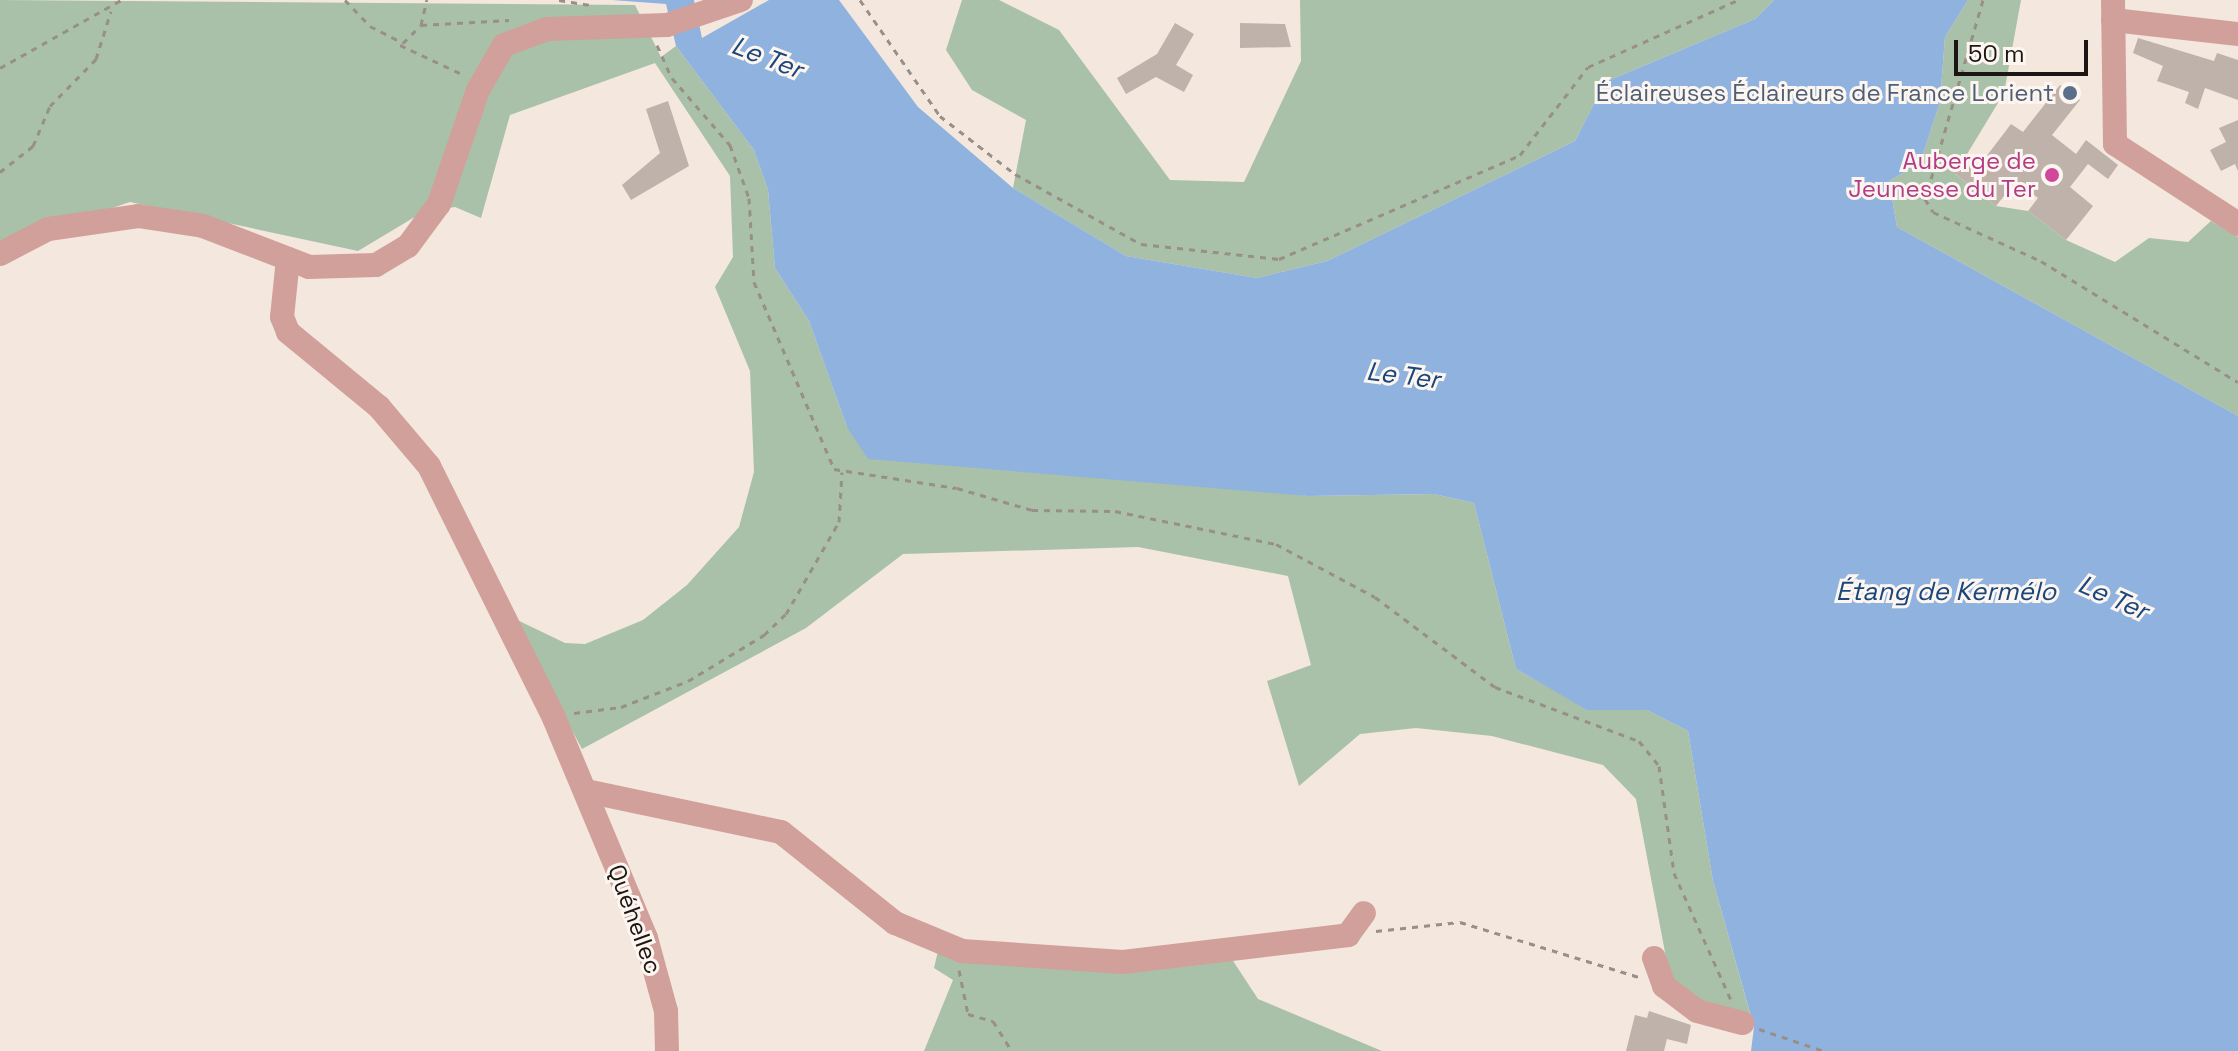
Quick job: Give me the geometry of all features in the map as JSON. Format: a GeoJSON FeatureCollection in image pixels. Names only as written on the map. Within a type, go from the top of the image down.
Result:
{"type":"FeatureCollection","features":[{"type":"Feature","properties":{"kind":"street"},"geometry":{"type":"LineString","coordinates":[[0,254],[63,225],[138,216],[203,226],[288,259],[356,270],[408,246],[439,204],[484,77],[504,45],[547,29],[660,26],[702,17],[741,0]]}},
{"type":"Feature","properties":{"kind":"street"},"geometry":{"type":"LineString","coordinates":[[2235,28],[2113,10],[2115,144],[2238,224]]}},
{"type":"Feature","properties":{"kind":"street","name":"Quéhellec"},"geometry":{"type":"LineString","coordinates":[[288,259],[282,317],[288,332],[395,422],[429,466],[554,718],[646,938],[666,1011],[667,1051]]}},
{"type":"Feature","properties":{"kind":"street"},"geometry":{"type":"LineString","coordinates":[[586,791],[781,832],[895,923],[962,951],[1123,962],[1348,935],[1364,913]]}},
{"type":"Feature","properties":{"kind":"street"},"geometry":{"type":"LineString","coordinates":[[1654,958],[1664,986],[1697,1011],[1748,1025]]}},
{"type":"Feature","properties":{"kind":"path"},"geometry":{"type":"LineString","coordinates":[[0,68],[111,11],[121,0]]}},
{"type":"Feature","properties":{"kind":"path"},"geometry":{"type":"LineString","coordinates":[[343,0],[397,43],[438,68],[484,77]]}},
{"type":"Feature","properties":{"kind":"path"},"geometry":{"type":"LineString","coordinates":[[397,43],[408,43],[421,25],[427,0]]}},
{"type":"Feature","properties":{"kind":"path"},"geometry":{"type":"LineString","coordinates":[[860,0],[940,116],[1015,174],[1141,244],[1279,259],[1520,155],[1588,67],[1738,0]]}},
{"type":"Feature","properties":{"kind":"path"},"geometry":{"type":"LineString","coordinates":[[1983,0],[1925,199],[1933,212],[2041,261],[2238,382]]}},
{"type":"Feature","properties":{"kind":"path"},"geometry":{"type":"LineString","coordinates":[[0,172],[33,146],[50,106],[96,59],[111,11]]}},
{"type":"Feature","properties":{"kind":"path"},"geometry":{"type":"LineString","coordinates":[[421,25],[518,20],[547,29]]}},
{"type":"Feature","properties":{"kind":"path"},"geometry":{"type":"LineString","coordinates":[[660,26],[666,68],[730,145],[749,198],[754,282],[825,458],[842,472],[957,488],[1032,510],[1173,520],[1276,544],[1375,597],[1495,687],[1639,741],[1659,766],[1674,873],[1748,1025],[1824,1051]]}},
{"type":"Feature","properties":{"kind":"path"},"geometry":{"type":"LineString","coordinates":[[554,718],[621,707],[688,681],[764,635],[786,614],[839,522],[842,472]]}},
{"type":"Feature","properties":{"kind":"path"},"geometry":{"type":"LineString","coordinates":[[1348,935],[1460,922],[1664,986]]}},
{"type":"Feature","properties":{"kind":"path"},"geometry":{"type":"LineString","coordinates":[[962,951],[962,1003],[968,1014],[993,1021],[1012,1051]]}},
{"type":"Feature","properties":{"kind":"green space"},"geometry":{"type":"Polygon","coordinates":[[[0,0],[635,5],[661,57],[676,46],[754,150],[768,190],[775,268],[809,321],[847,427],[1308,496],[1434,494],[1474,503],[1516,669],[1587,709],[1647,710],[1688,731],[1713,881],[1753,1024],[1697,1011],[1671,984],[1636,799],[1603,765],[1492,736],[1416,728],[1360,734],[1299,786],[1267,681],[1311,665],[1288,576],[1138,547],[903,554],[806,628],[582,749],[511,617],[565,643],[585,644],[643,620],[687,585],[739,527],[754,472],[750,371],[715,287],[733,257],[730,176],[655,63],[510,115],[481,218],[455,207],[423,212],[358,251],[130,202],[0,246],[0,0]]]}},
{"type":"Feature","properties":{"kind":"green space"},"geometry":{"type":"Polygon","coordinates":[[[962,0],[999,0],[1059,30],[1170,180],[1244,182],[1301,61],[1300,0],[1774,0],[1755,19],[1605,82],[1575,141],[1327,261],[1257,278],[1126,256],[1013,188],[1026,120],[972,90],[946,50],[962,0]]]}},
{"type":"Feature","properties":{"kind":"green space"},"geometry":{"type":"Polygon","coordinates":[[[1968,0],[2021,0],[2004,93],[1955,174],[1996,206],[2028,211],[2066,240],[2115,262],[2149,238],[2188,242],[2211,221],[2238,237],[2238,416],[1897,227],[1889,181],[1920,163],[1940,102],[1945,37],[1968,0]]]}},
{"type":"Feature","properties":{"kind":"green space"},"geometry":{"type":"Polygon","coordinates":[[[939,947],[1061,960],[1224,947],[1258,999],[1382,1051],[924,1051],[953,980],[934,968],[939,947]]]}},
{"type":"Feature","properties":{"kind":"water","name":"Étang de Kermélo"},"geometry":{"type":"Polygon","coordinates":[[[612,0],[694,0],[702,38],[769,0],[839,0],[918,107],[1013,188],[1126,256],[1257,278],[1327,261],[1575,141],[1605,82],[1755,19],[1774,0],[1968,0],[1945,37],[1940,102],[1920,163],[1889,181],[1897,227],[2238,416],[2238,1051],[1751,1051],[1754,1027],[1713,881],[1688,731],[1647,710],[1587,710],[1516,669],[1474,503],[1434,494],[1308,496],[868,459],[847,427],[809,321],[775,268],[768,190],[754,150],[676,46],[666,4],[612,0]]]}},
{"type":"Feature","properties":{"kind":"building"},"geometry":{"type":"Polygon","coordinates":[[[1175,23],[1194,34],[1176,65],[1193,75],[1184,92],[1156,77],[1126,94],[1117,78],[1157,54],[1175,23]]]}},
{"type":"Feature","properties":{"kind":"building"},"geometry":{"type":"Polygon","coordinates":[[[1240,23],[1285,24],[1291,47],[1240,48],[1240,23]]]}},
{"type":"Feature","properties":{"kind":"building"},"geometry":{"type":"Polygon","coordinates":[[[2138,38],[2214,61],[2217,53],[2238,60],[2238,100],[2205,88],[2198,109],[2185,103],[2189,92],[2157,81],[2163,66],[2133,53],[2138,38]]]}},
{"type":"Feature","properties":{"kind":"building"},"geometry":{"type":"Polygon","coordinates":[[[2060,85],[2080,100],[2052,135],[2076,154],[2086,140],[2118,165],[2108,179],[2088,164],[2070,187],[2093,206],[2066,240],[2028,211],[2038,198],[2016,181],[1996,206],[1954,173],[1968,157],[1979,166],[2011,124],[2023,132],[2060,85]]]}},
{"type":"Feature","properties":{"kind":"building"},"geometry":{"type":"Polygon","coordinates":[[[668,101],[689,166],[631,200],[622,185],[660,153],[646,109],[668,101]]]}},
{"type":"Feature","properties":{"kind":"building"},"geometry":{"type":"Polygon","coordinates":[[[2238,120],[2238,171],[2235,164],[2221,171],[2210,150],[2226,142],[2219,128],[2238,120]]]}},
{"type":"Feature","properties":{"kind":"building"},"geometry":{"type":"Polygon","coordinates":[[[1649,1011],[1691,1025],[1687,1044],[1667,1039],[1664,1051],[1626,1051],[1635,1015],[1647,1018],[1649,1011]]]}},
{"type":"Feature","properties":{"kind":"place","name":"Éclaireuses Éclaireurs de France Lorient"},"geometry":{"type":"Point","coordinates":[2070,93]}},
{"type":"Feature","properties":{"kind":"place","name":"Auberge de Jeunesse du Ter"},"geometry":{"type":"Point","coordinates":[2052,175]}},
{"type":"Feature","properties":{"kind":"water label","name":"Le Ter"},"geometry":{"type":"Point","coordinates":[767,58]}},
{"type":"Feature","properties":{"kind":"water label","name":"Le Ter"},"geometry":{"type":"Point","coordinates":[1403,376]}},
{"type":"Feature","properties":{"kind":"water label","name":"Le Ter"},"geometry":{"type":"Point","coordinates":[2113,598]}}]}
